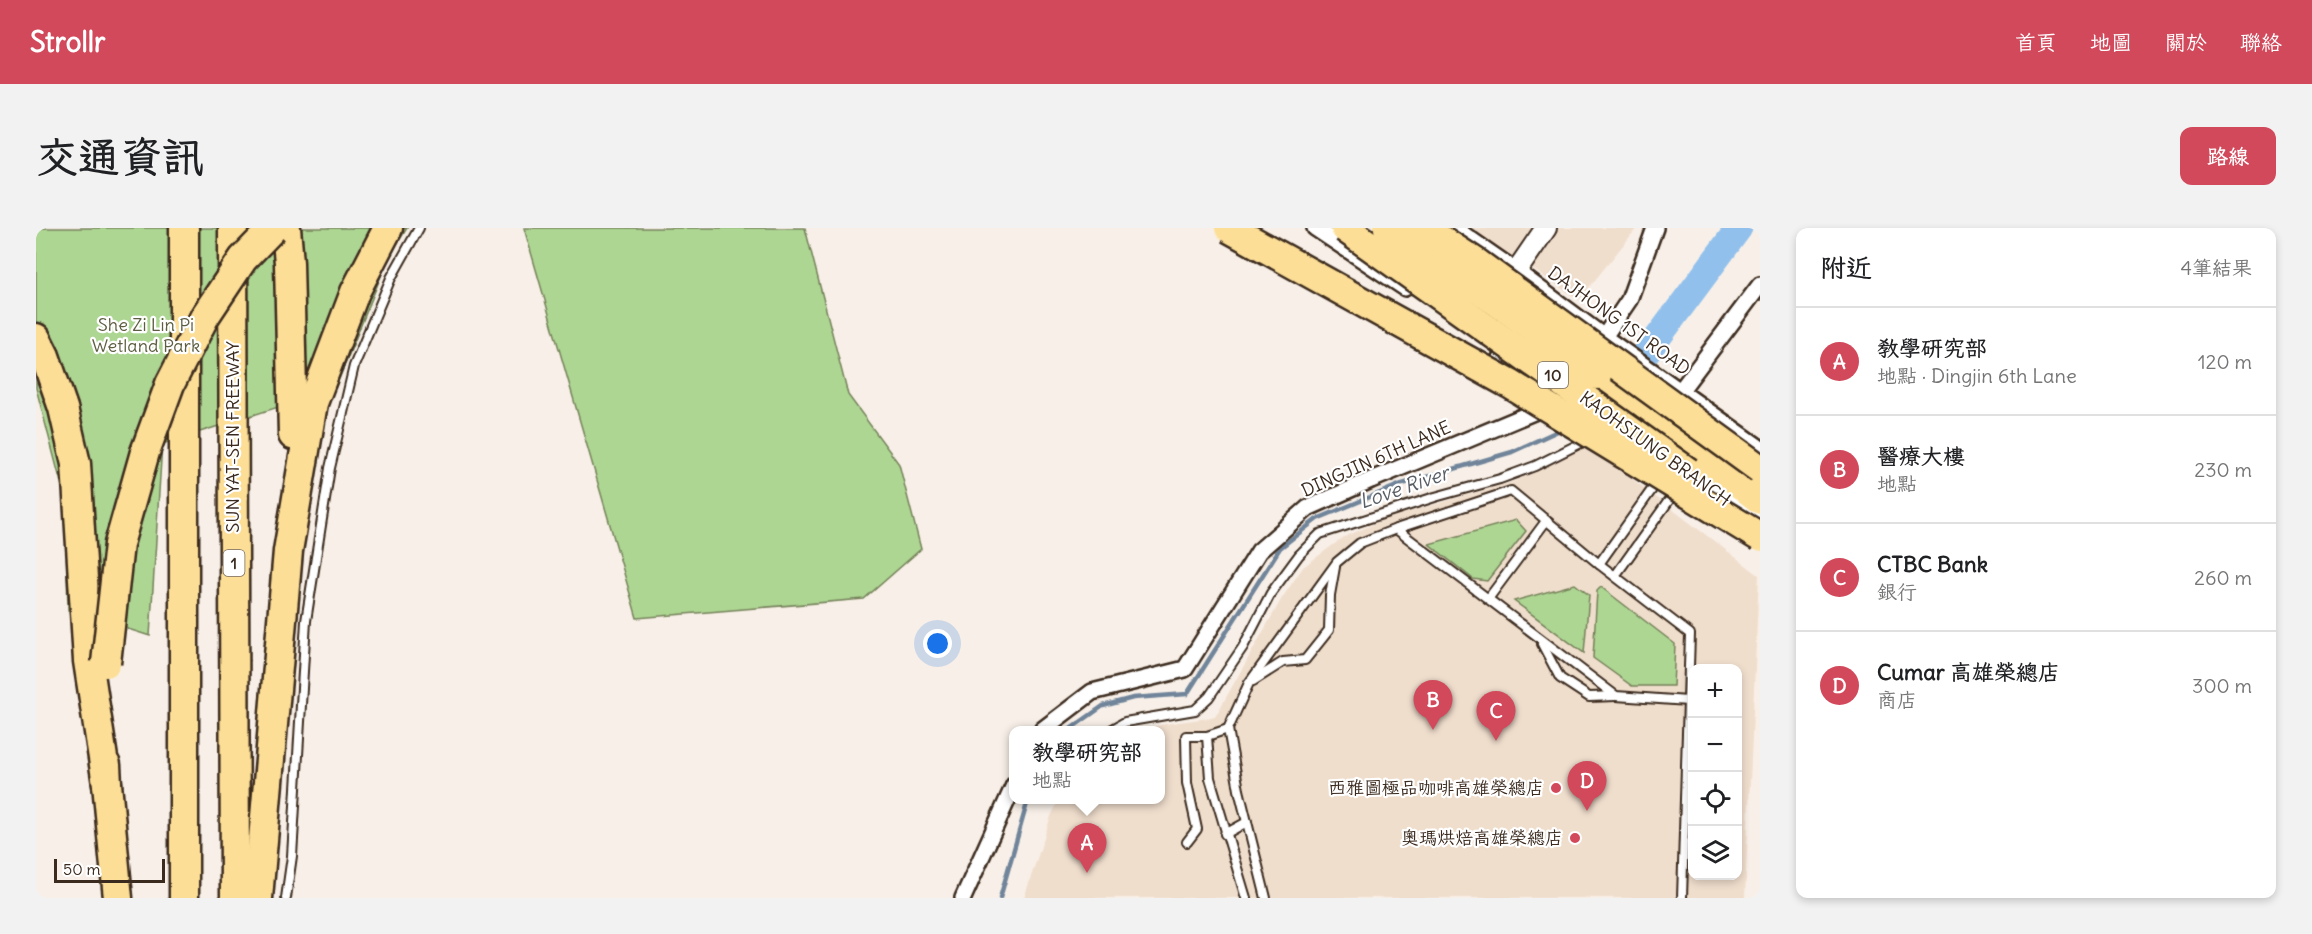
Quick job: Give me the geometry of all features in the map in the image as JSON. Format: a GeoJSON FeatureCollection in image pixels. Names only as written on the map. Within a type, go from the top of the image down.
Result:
{"type":"FeatureCollection","features":[{"type":"Feature","properties":{"kind":"highway"},"geometry":{"type":"LineString","coordinates":[[184,228],[184,898]]}},
{"type":"Feature","properties":{"kind":"highway","name":"SUN YAT-SEN FREEWAY"},"geometry":{"type":"LineString","coordinates":[[233,228],[235,898]]}},
{"type":"Feature","properties":{"kind":"highway"},"geometry":{"type":"LineString","coordinates":[[97,662],[119,544],[145,453],[170,384],[205,316],[243,260],[273,228]]}},
{"type":"Feature","properties":{"kind":"highway"},"geometry":{"type":"LineString","coordinates":[[258,898],[288,550],[294,416],[286,228]]}},
{"type":"Feature","properties":{"kind":"highway"},"geometry":{"type":"LineString","coordinates":[[288,550],[312,403],[355,292],[388,228]]}},
{"type":"Feature","properties":{"kind":"highway","name":"KAOHSIUNG BRANCH"},"geometry":{"type":"LineString","coordinates":[[1345,228],[1760,524]]}},
{"type":"Feature","properties":{"kind":"highway"},"geometry":{"type":"LineString","coordinates":[[1366,228],[1480,308]]}},
{"type":"Feature","properties":{"kind":"highway","name":"KAOHSIUNG BRANCH"},"geometry":{"type":"LineString","coordinates":[[1388,228],[1497,302],[1597,384],[1760,501]]}},
{"type":"Feature","properties":{"kind":"highway"},"geometry":{"type":"LineString","coordinates":[[1423,228],[1478,264],[1760,469]]}},
{"type":"Feature","properties":{"kind":"highway"},"geometry":{"type":"LineString","coordinates":[[1227,234],[1510,384],[1760,537]]}},
{"type":"Feature","properties":{"kind":"highway"},"geometry":{"type":"LineString","coordinates":[[36,338],[45,356],[63,408],[75,464],[97,662],[106,784],[118,898]]}},
{"type":"Feature","properties":{"kind":"highway"},"geometry":{"type":"LineString","coordinates":[[1597,384],[1651,400],[1760,480]]}},
{"type":"Feature","properties":{"kind":"street"},"geometry":{"type":"LineString","coordinates":[[1315,228],[1474,335],[1660,478],[1760,551]]}},
{"type":"Feature","properties":{"kind":"street","name":"DAJHONG 1ST ROAD"},"geometry":{"type":"LineString","coordinates":[[1454,228],[1760,448]]}},
{"type":"Feature","properties":{"kind":"street"},"geometry":{"type":"LineString","coordinates":[[1474,335],[1480,308],[1516,271],[1546,228]]}},
{"type":"Feature","properties":{"kind":"street"},"geometry":{"type":"LineString","coordinates":[[1604,337],[1629,300],[1655,228]]}},
{"type":"Feature","properties":{"kind":"street"},"geometry":{"type":"LineString","coordinates":[[1681,390],[1760,285]]}},
{"type":"Feature","properties":{"kind":"street"},"geometry":{"type":"LineString","coordinates":[[1480,308],[1597,384],[1616,408],[1690,467],[1760,518]]}},
{"type":"Feature","properties":{"kind":"street","name":"DINGJIN 6TH LANE"},"geometry":{"type":"LineString","coordinates":[[1047,726],[1092,692],[1185,669],[1259,551],[1308,508],[1559,400]]}},
{"type":"Feature","properties":{"kind":"street"},"geometry":{"type":"LineString","coordinates":[[1660,478],[1674,469],[1690,467],[1760,501]]}},
{"type":"Feature","properties":{"kind":"street"},"geometry":{"type":"LineString","coordinates":[[963,898],[1009,796]]}},
{"type":"Feature","properties":{"kind":"lane"},"geometry":{"type":"LineString","coordinates":[[286,898],[292,856],[306,621],[330,468],[354,366],[391,278],[419,228]]}},
{"type":"Feature","properties":{"kind":"lane"},"geometry":{"type":"LineString","coordinates":[[1337,298],[1452,344],[1559,400]]}},
{"type":"Feature","properties":{"kind":"lane"},"geometry":{"type":"LineString","coordinates":[[1118,726],[1125,722],[1195,710],[1209,696],[1243,647],[1271,593],[1299,555],[1320,534],[1500,479],[1535,466],[1601,432]]}},
{"type":"Feature","properties":{"kind":"lane"},"geometry":{"type":"LineString","coordinates":[[1599,564],[1660,478]]}},
{"type":"Feature","properties":{"kind":"lane"},"geometry":{"type":"LineString","coordinates":[[1615,576],[1677,490]]}},
{"type":"Feature","properties":{"kind":"lane"},"geometry":{"type":"LineString","coordinates":[[1266,898],[1232,760],[1228,729],[1249,683],[1336,564],[1360,543],[1511,491],[1599,564],[1690,634],[1689,664]]}},
{"type":"Feature","properties":{"kind":"lane"},"geometry":{"type":"LineString","coordinates":[[1488,599],[1546,521]]}},
{"type":"Feature","properties":{"kind":"lane"},"geometry":{"type":"LineString","coordinates":[[1396,529],[1616,696]]}},
{"type":"Feature","properties":{"kind":"lane"},"geometry":{"type":"LineString","coordinates":[[1249,683],[1283,662],[1305,660],[1329,630],[1330,595],[1336,564]]}},
{"type":"Feature","properties":{"kind":"lane"},"geometry":{"type":"LineString","coordinates":[[1540,640],[1560,678],[1589,697],[1616,696],[1688,701],[1682,898]]}},
{"type":"Feature","properties":{"kind":"lane"},"geometry":{"type":"LineString","coordinates":[[1187,842],[1197,829],[1187,783],[1186,736],[1208,736],[1228,729]]}},
{"type":"Feature","properties":{"kind":"lane"},"geometry":{"type":"LineString","coordinates":[[1208,736],[1210,778],[1246,898]]}},
{"type":"Feature","properties":{"kind":"lane"},"geometry":{"type":"LineString","coordinates":[[1225,834],[1247,822]]}},
{"type":"Feature","properties":{"kind":"shaded area"},"geometry":{"type":"Polygon","coordinates":[[[1470,228],[1637,228],[1579,300],[1470,228]]]}},
{"type":"Feature","properties":{"kind":"shaded area"},"geometry":{"type":"Polygon","coordinates":[[[1586,444],[1759,575],[1745,898],[1024,898],[1057,804],[1165,804],[1165,726],[1154,726],[1215,717],[1282,598],[1303,567],[1344,537],[1385,519],[1515,481],[1564,458],[1586,444]]]}},
{"type":"Feature","properties":{"kind":"green space","name":"She Zi Lin Pi Wetland Park"},"geometry":{"type":"Polygon","coordinates":[[[36,228],[407,228],[388,259],[335,389],[162,444],[150,636],[68,610],[65,498],[36,388],[36,228]]]}},
{"type":"Feature","properties":{"kind":"green space"},"geometry":{"type":"Polygon","coordinates":[[[524,228],[805,228],[848,395],[899,464],[921,549],[864,599],[637,618],[524,228]]]}},
{"type":"Feature","properties":{"kind":"green space"},"geometry":{"type":"Polygon","coordinates":[[[1516,520],[1526,531],[1487,581],[1473,579],[1429,544],[1516,520]]]}},
{"type":"Feature","properties":{"kind":"green space"},"geometry":{"type":"Polygon","coordinates":[[[1575,584],[1589,595],[1584,653],[1514,601],[1575,584]]]}},
{"type":"Feature","properties":{"kind":"green space"},"geometry":{"type":"Polygon","coordinates":[[[1601,587],[1675,644],[1673,686],[1632,686],[1593,658],[1597,591],[1601,587]]]}},
{"type":"Feature","properties":{"kind":"waterway","name":"Love River"},"geometry":{"type":"LineString","coordinates":[[1622,386],[1739,228]]}},
{"type":"Feature","properties":{"kind":"waterway","name":"Love River"},"geometry":{"type":"LineString","coordinates":[[1075,726],[1103,706],[1133,698],[1187,694],[1280,548],[1317,519],[1399,485],[1512,452],[1562,429]]}},
{"type":"Feature","properties":{"kind":"waterway","name":"Love River"},"geometry":{"type":"LineString","coordinates":[[1000,898],[1027,804]]}},
{"type":"Feature","properties":{"kind":"place","name":"醫療大樓"},"geometry":{"type":"Point","coordinates":[1433,730]}},
{"type":"Feature","properties":{"kind":"place","name":"CTBC Bank"},"geometry":{"type":"Point","coordinates":[1496,741]}},
{"type":"Feature","properties":{"kind":"place","name":"西雅圖極品咖啡高雄榮總店"},"geometry":{"type":"Point","coordinates":[1556,788]}},
{"type":"Feature","properties":{"kind":"place","name":"Cumar 高雄榮總店"},"geometry":{"type":"Point","coordinates":[1587,811]}},
{"type":"Feature","properties":{"kind":"place","name":"奧瑪烘焙高雄榮總店"},"geometry":{"type":"Point","coordinates":[1575,838]}},
{"type":"Feature","properties":{"kind":"place","name":"教學研究部"},"geometry":{"type":"Point","coordinates":[1087,873]}}]}
